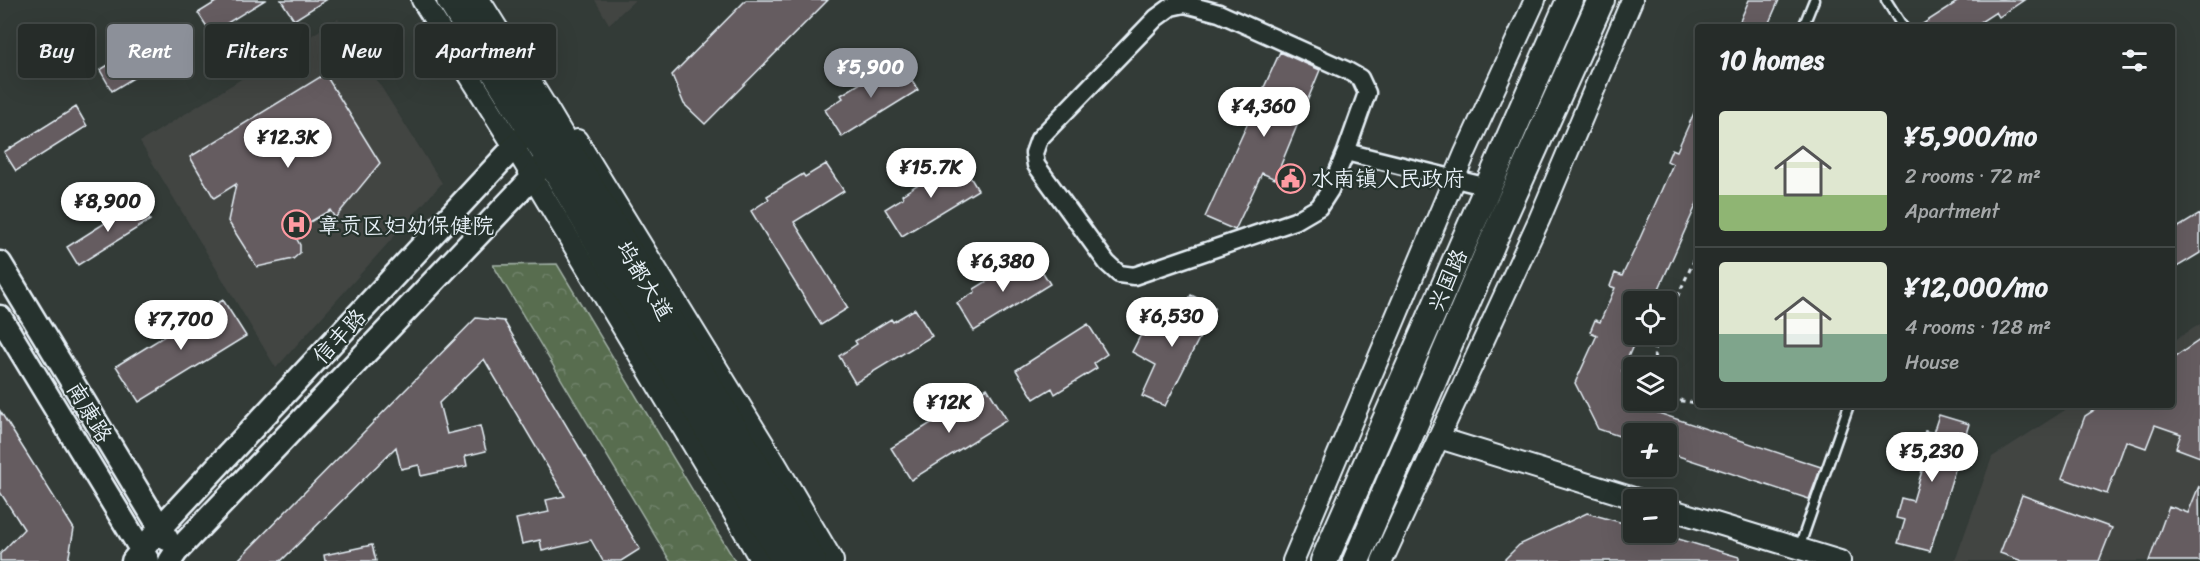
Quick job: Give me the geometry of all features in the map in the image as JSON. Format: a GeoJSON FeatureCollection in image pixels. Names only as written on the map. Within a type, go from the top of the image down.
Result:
{"type":"FeatureCollection","features":[{"type":"Feature","properties":{"kind":"main road","name":"坞都大道"},"geometry":{"type":"LineString","coordinates":[[450,0],[531,130],[785,561]]}},
{"type":"Feature","properties":{"kind":"main road","name":"坞都大道"},"geometry":{"type":"LineString","coordinates":[[476,0],[531,130]]}},
{"type":"Feature","properties":{"kind":"main road","name":"兴国路"},"geometry":{"type":"LineString","coordinates":[[1324,561],[1570,0]]}},
{"type":"Feature","properties":{"kind":"main road","name":"兴国路"},"geometry":{"type":"LineString","coordinates":[[1356,561],[1501,224],[1601,0]]}},
{"type":"Feature","properties":{"kind":"main road","name":"信丰路"},"geometry":{"type":"LineString","coordinates":[[141,558],[160,528],[531,130]]}},
{"type":"Feature","properties":{"kind":"main road","name":"坞都大道"},"geometry":{"type":"LineString","coordinates":[[547,157],[813,561]]}},
{"type":"Feature","properties":{"kind":"main road","name":"信丰路"},"geometry":{"type":"LineString","coordinates":[[175,558],[547,157]]}},
{"type":"Feature","properties":{"kind":"main road","name":"南康路"},"geometry":{"type":"LineString","coordinates":[[0,263],[160,528],[175,558]]}},
{"type":"Feature","properties":{"kind":"main road","name":"南康路"},"geometry":{"type":"LineString","coordinates":[[0,317],[141,558]]}},
{"type":"Feature","properties":{"kind":"street"},"geometry":{"type":"LineString","coordinates":[[422,0],[531,130],[729,505],[761,561]]}},
{"type":"Feature","properties":{"kind":"street"},"geometry":{"type":"LineString","coordinates":[[491,0],[776,464],[833,561]]}},
{"type":"Feature","properties":{"kind":"street"},"geometry":{"type":"LineString","coordinates":[[1293,561],[1454,179],[1535,0]]}},
{"type":"Feature","properties":{"kind":"street"},"geometry":{"type":"LineString","coordinates":[[1382,561],[1539,220],[1632,0]]}},
{"type":"Feature","properties":{"kind":"street"},"geometry":{"type":"LineString","coordinates":[[1185,4],[1220,13],[1360,78],[1367,93],[1346,152],[1330,190],[1319,207],[1295,221],[1134,276],[1119,274],[1107,263],[1036,165],[1034,153],[1039,139],[1156,18],[1171,7],[1185,4]]}},
{"type":"Feature","properties":{"kind":"street"},"geometry":{"type":"LineString","coordinates":[[1346,152],[1488,187]]}},
{"type":"Feature","properties":{"kind":"street"},"geometry":{"type":"LineString","coordinates":[[1439,438],[1623,495]]}},
{"type":"Feature","properties":{"kind":"street"},"geometry":{"type":"LineString","coordinates":[[1677,511],[1840,561]]}},
{"type":"Feature","properties":{"kind":"lane"},"geometry":{"type":"LineString","coordinates":[[1804,24],[1814,0]]}},
{"type":"Feature","properties":{"kind":"lane"},"geometry":{"type":"LineString","coordinates":[[1886,0],[1901,24]]}},
{"type":"Feature","properties":{"kind":"lane"},"geometry":{"type":"LineString","coordinates":[[1798,548],[1848,408]]}},
{"type":"Feature","properties":{"kind":"path"},"geometry":{"type":"LineString","coordinates":[[1677,297],[1695,258]]}},
{"type":"Feature","properties":{"kind":"path"},"geometry":{"type":"LineString","coordinates":[[1677,397],[1682,401],[1695,403]]}},
{"type":"Feature","properties":{"kind":"shaded area"},"geometry":{"type":"Polygon","coordinates":[[[595,0],[635,0],[609,24],[595,0]]]}},
{"type":"Feature","properties":{"kind":"shaded area","name":"章贡区妇幼保健院"},"geometry":{"type":"Polygon","coordinates":[[[338,19],[341,24],[330,24],[338,19]]]}},
{"type":"Feature","properties":{"kind":"shaded area","name":"章贡区妇幼保健院"},"geometry":{"type":"Polygon","coordinates":[[[321,30],[321,78],[375,78],[442,183],[276,368],[140,142],[243,78],[309,78],[309,37],[321,30]]]}},
{"type":"Feature","properties":{"kind":"shaded area"},"geometry":{"type":"Polygon","coordinates":[[[2200,324],[2200,561],[1955,561],[1992,457],[2068,408],[2175,408],[2175,340],[2200,324]]]}},
{"type":"Feature","properties":{"kind":"green space"},"geometry":{"type":"Polygon","coordinates":[[[557,264],[735,561],[670,561],[493,265],[557,264]]]}},
{"type":"Feature","properties":{"kind":"building"},"geometry":{"type":"Polygon","coordinates":[[[219,0],[265,0],[226,24],[205,24],[198,13],[219,0]]]}},
{"type":"Feature","properties":{"kind":"building"},"geometry":{"type":"Polygon","coordinates":[[[281,0],[326,0],[294,20],[281,0]]]}},
{"type":"Feature","properties":{"kind":"building"},"geometry":{"type":"Polygon","coordinates":[[[746,0],[828,0],[705,124],[684,104],[672,75],[746,0]]]}},
{"type":"Feature","properties":{"kind":"building"},"geometry":{"type":"Polygon","coordinates":[[[1749,0],[1779,0],[1768,24],[1746,24],[1740,21],[1749,0]]]}},
{"type":"Feature","properties":{"kind":"building"},"geometry":{"type":"Polygon","coordinates":[[[1960,0],[2024,0],[1999,17],[1996,12],[1978,24],[1923,24],[1960,0]]]}},
{"type":"Feature","properties":{"kind":"building"},"geometry":{"type":"Polygon","coordinates":[[[1280,52],[1320,70],[1275,179],[1262,173],[1235,230],[1205,217],[1280,52]]]}},
{"type":"Feature","properties":{"kind":"building"},"geometry":{"type":"Polygon","coordinates":[[[901,62],[918,90],[842,137],[825,110],[843,98],[841,95],[877,73],[879,76],[901,62]]]}},
{"type":"Feature","properties":{"kind":"building"},"geometry":{"type":"Polygon","coordinates":[[[107,66],[107,78],[133,78],[112,91],[100,70],[107,66]]]}},
{"type":"Feature","properties":{"kind":"building"},"geometry":{"type":"Polygon","coordinates":[[[321,76],[327,78],[380,163],[335,218],[330,210],[293,232],[300,245],[300,253],[293,259],[257,267],[228,221],[236,184],[214,198],[190,157],[321,76]]]}},
{"type":"Feature","properties":{"kind":"building"},"geometry":{"type":"Polygon","coordinates":[[[76,107],[87,126],[16,171],[4,152],[76,107]]]}},
{"type":"Feature","properties":{"kind":"building"},"geometry":{"type":"Polygon","coordinates":[[[1695,111],[1695,208],[1658,291],[1623,291],[1623,345],[1633,345],[1628,357],[1623,357],[1623,411],[1652,411],[1821,467],[1809,499],[1677,456],[1677,423],[1623,423],[1623,437],[1598,429],[1575,383],[1597,335],[1590,332],[1595,320],[1600,322],[1615,288],[1610,286],[1615,273],[1622,276],[1673,164],[1667,161],[1672,149],[1677,151],[1695,111]]]}},
{"type":"Feature","properties":{"kind":"building"},"geometry":{"type":"Polygon","coordinates":[[[961,162],[978,190],[902,236],[885,209],[903,198],[902,195],[917,185],[938,173],[940,176],[961,162]]]}},
{"type":"Feature","properties":{"kind":"building"},"geometry":{"type":"Polygon","coordinates":[[[826,164],[844,191],[794,222],[848,308],[821,325],[751,211],[769,199],[767,196],[803,174],[805,177],[826,164]]]}},
{"type":"Feature","properties":{"kind":"building"},"geometry":{"type":"Polygon","coordinates":[[[138,202],[150,220],[78,265],[67,247],[138,202]]]}},
{"type":"Feature","properties":{"kind":"building"},"geometry":{"type":"Polygon","coordinates":[[[2200,214],[2200,253],[2175,268],[2175,229],[2200,214]]]}},
{"type":"Feature","properties":{"kind":"building"},"geometry":{"type":"Polygon","coordinates":[[[1033,256],[1050,284],[974,331],[957,303],[975,292],[974,289],[1010,267],[1012,270],[1033,256]]]}},
{"type":"Feature","properties":{"kind":"building"},"geometry":{"type":"Polygon","coordinates":[[[1191,295],[1215,307],[1165,406],[1142,396],[1156,365],[1132,352],[1149,319],[1173,331],[1191,295]]]}},
{"type":"Feature","properties":{"kind":"building"},"geometry":{"type":"Polygon","coordinates":[[[223,300],[246,336],[139,402],[116,366],[223,300]]]}},
{"type":"Feature","properties":{"kind":"building"},"geometry":{"type":"Polygon","coordinates":[[[915,309],[932,336],[855,383],[839,356],[857,344],[855,341],[891,319],[893,322],[915,309]]]}},
{"type":"Feature","properties":{"kind":"building"},"geometry":{"type":"Polygon","coordinates":[[[476,318],[504,321],[640,549],[621,561],[603,561],[591,540],[542,551],[540,540],[522,544],[516,519],[549,512],[546,500],[565,496],[484,359],[439,403],[447,434],[480,426],[486,451],[465,456],[467,466],[421,476],[419,465],[401,469],[396,447],[281,561],[237,561],[476,318]]]}},
{"type":"Feature","properties":{"kind":"building"},"geometry":{"type":"Polygon","coordinates":[[[1088,324],[1107,354],[1094,363],[1097,368],[1055,394],[1052,388],[1034,399],[1016,370],[1088,324]]]}},
{"type":"Feature","properties":{"kind":"building"},"geometry":{"type":"Polygon","coordinates":[[[2200,340],[2200,457],[2176,448],[2181,434],[2155,425],[2146,448],[2126,441],[2107,494],[2062,478],[2085,416],[2097,408],[2175,408],[2175,357],[2200,340]]]}},
{"type":"Feature","properties":{"kind":"building"},"geometry":{"type":"Polygon","coordinates":[[[987,388],[1007,420],[911,480],[891,448],[987,388]]]}},
{"type":"Feature","properties":{"kind":"building"},"geometry":{"type":"Polygon","coordinates":[[[0,411],[74,529],[68,561],[0,561],[0,554],[24,529],[0,492],[0,411]]]}},
{"type":"Feature","properties":{"kind":"building"},"geometry":{"type":"Polygon","coordinates":[[[1939,415],[1969,424],[1930,551],[1898,543],[1905,520],[1896,518],[1901,498],[1913,501],[1927,454],[1918,452],[1925,431],[1933,433],[1939,415]]]}},
{"type":"Feature","properties":{"kind":"building"},"geometry":{"type":"Polygon","coordinates":[[[2199,486],[2200,561],[2149,561],[2169,506],[2188,513],[2199,486]]]}},
{"type":"Feature","properties":{"kind":"building"},"geometry":{"type":"Polygon","coordinates":[[[2022,495],[2112,528],[2099,561],[2022,561],[2000,553],[2022,495]]]}},
{"type":"Feature","properties":{"kind":"building"},"geometry":{"type":"Polygon","coordinates":[[[1587,513],[1623,523],[1623,543],[1677,543],[1677,539],[1739,557],[1739,561],[1503,561],[1519,545],[1587,513]]]}},
{"type":"Feature","properties":{"kind":"building"},"geometry":{"type":"Polygon","coordinates":[[[372,545],[376,561],[325,561],[324,555],[372,545]]]}},
{"type":"Feature","properties":{"kind":"place","name":"水南镇人民政府"},"geometry":{"type":"Point","coordinates":[1290,178]}},
{"type":"Feature","properties":{"kind":"place","name":"章贡区妇幼保健院"},"geometry":{"type":"Point","coordinates":[297,225]}}]}
